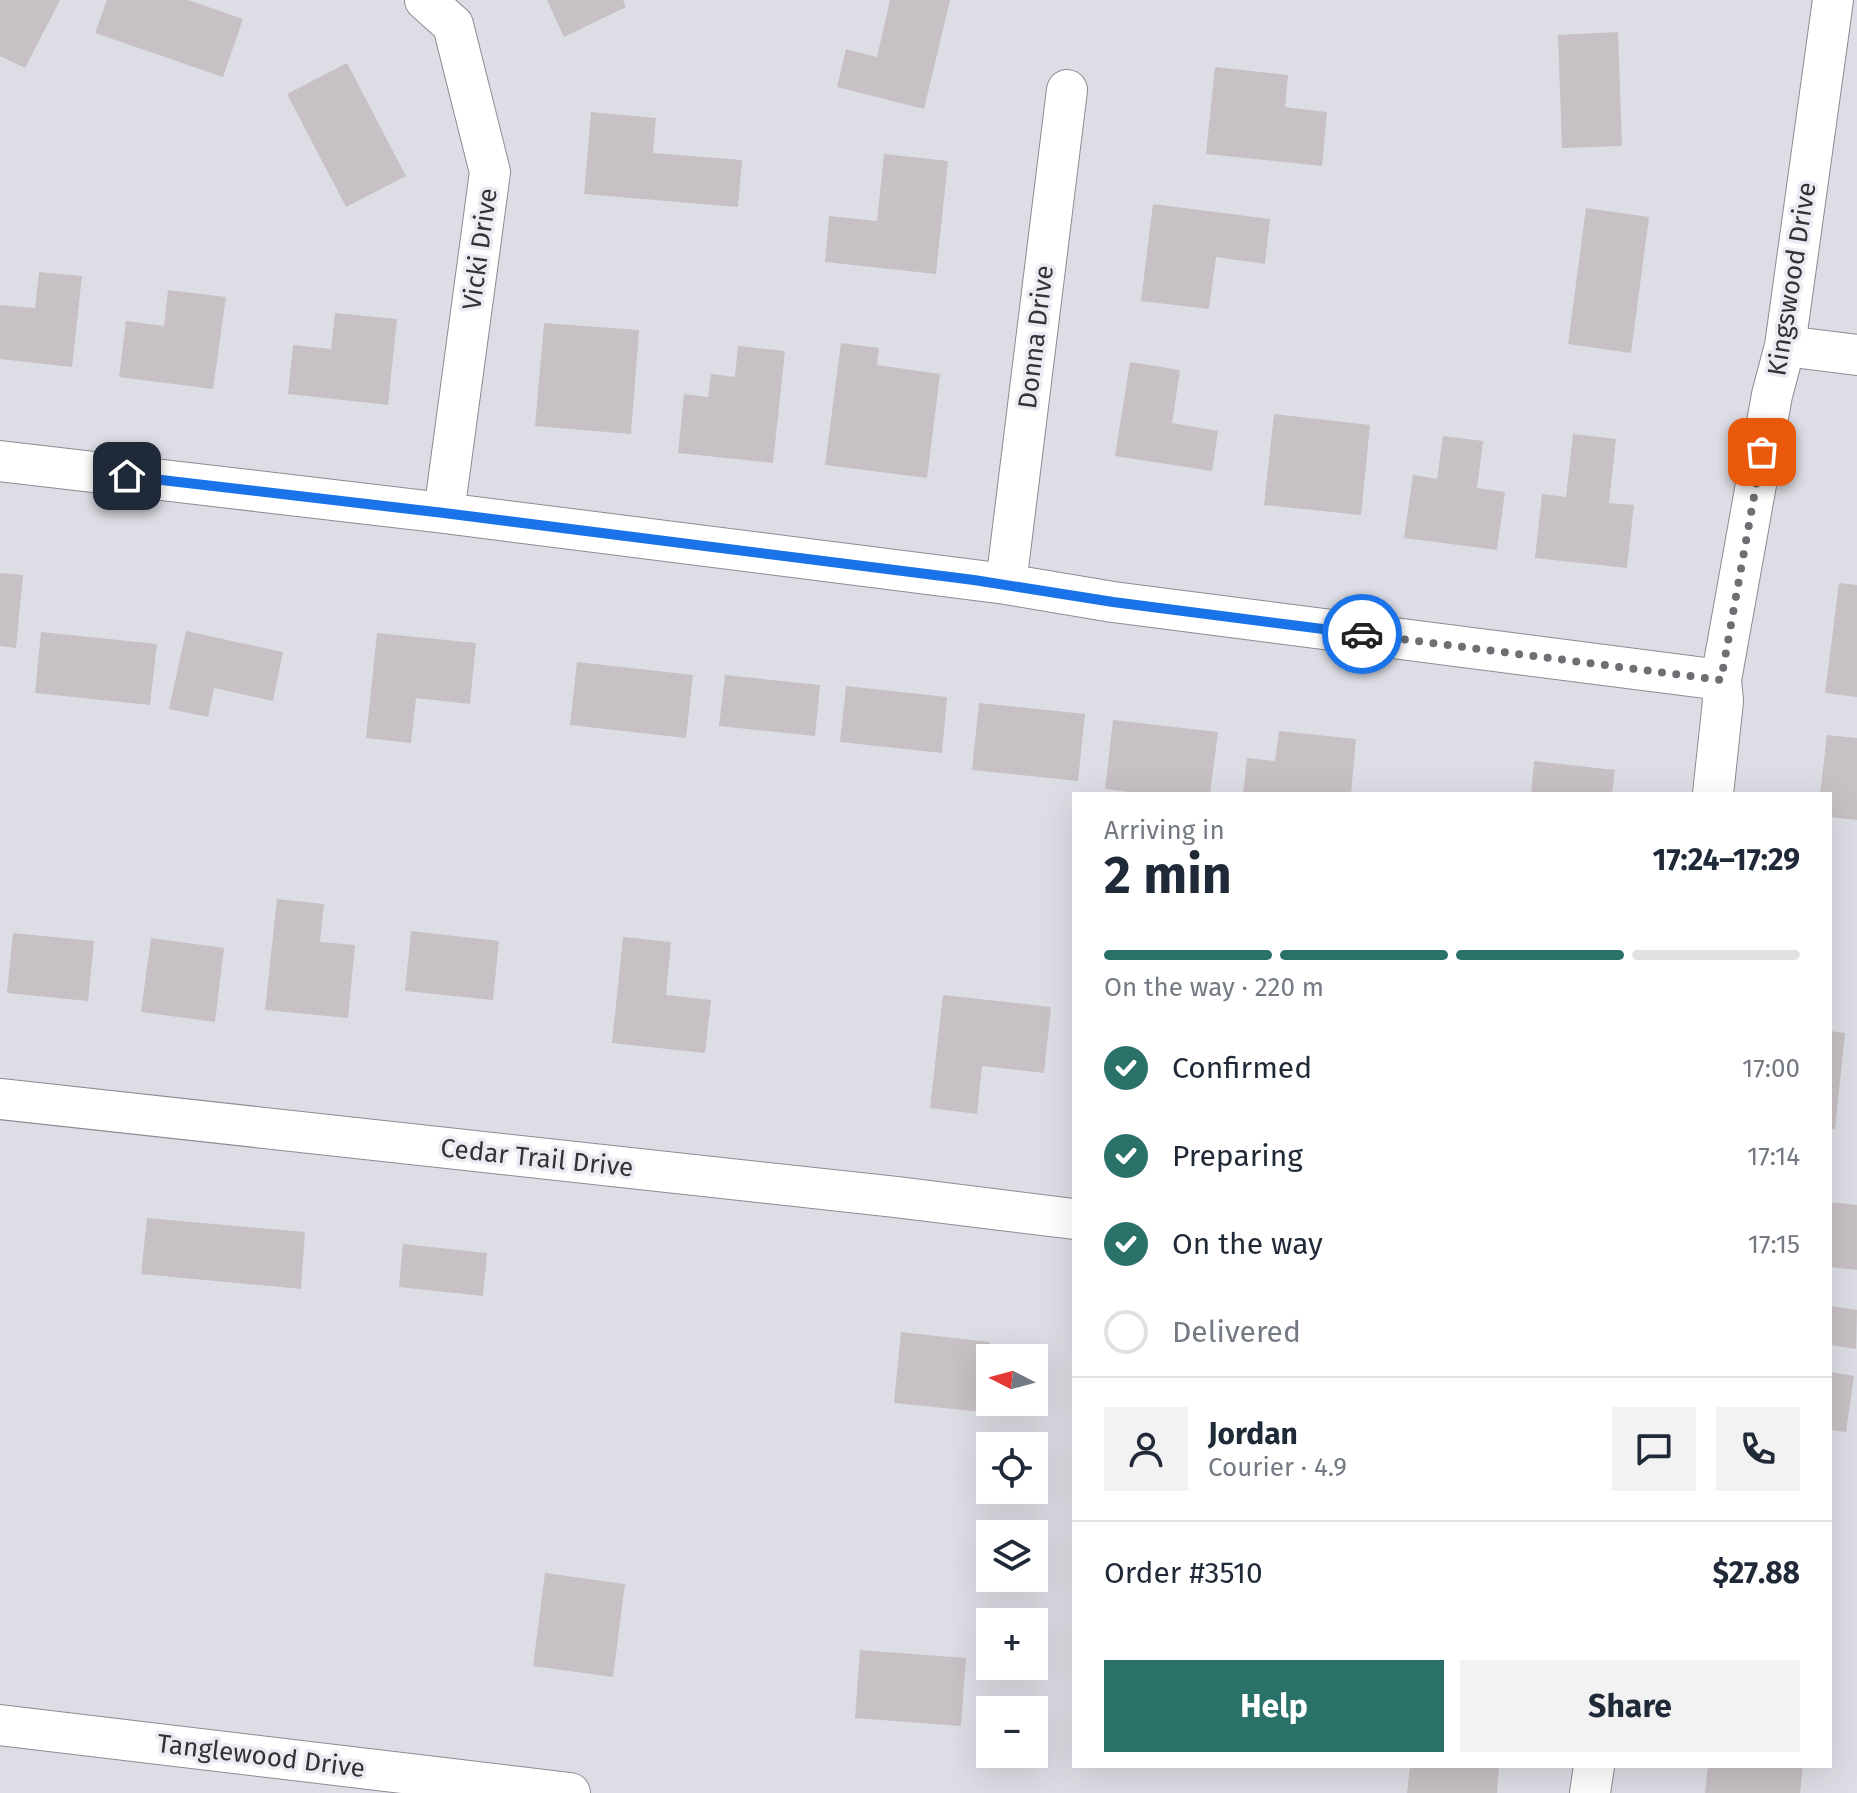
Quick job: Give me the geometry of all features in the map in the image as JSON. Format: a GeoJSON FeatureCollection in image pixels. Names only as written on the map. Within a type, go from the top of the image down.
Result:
{"type":"FeatureCollection","features":[{"type":"Feature","properties":{"kind":"street","name":"Vicki Drive"},"geometry":{"type":"LineString","coordinates":[[425,0],[453,25],[490,172],[444,513]]}},
{"type":"Feature","properties":{"kind":"street","name":"Kingswood Drive"},"geometry":{"type":"LineString","coordinates":[[1713,792],[1723,701],[1721,680],[1772,395],[1785,346],[1833,0]]}},
{"type":"Feature","properties":{"kind":"street","name":"Donna Drive"},"geometry":{"type":"LineString","coordinates":[[1006,584],[1067,90]]}},
{"type":"Feature","properties":{"kind":"street"},"geometry":{"type":"LineString","coordinates":[[1785,346],[1857,355]]}},
{"type":"Feature","properties":{"kind":"street"},"geometry":{"type":"LineString","coordinates":[[0,461],[1006,584],[1113,602],[1721,680]]}},
{"type":"Feature","properties":{"kind":"street","name":"Cedar Trail Drive"},"geometry":{"type":"LineString","coordinates":[[0,1099],[1072,1219]]}},
{"type":"Feature","properties":{"kind":"street","name":"Tanglewood Drive"},"geometry":{"type":"LineString","coordinates":[[0,1725],[570,1793]]}},
{"type":"Feature","properties":{"kind":"street"},"geometry":{"type":"LineString","coordinates":[[1590,1793],[1594,1768]]}},
{"type":"Feature","properties":{"kind":"building"},"geometry":{"type":"Polygon","coordinates":[[[0,0],[60,0],[25,68],[0,56],[0,0]]]}},
{"type":"Feature","properties":{"kind":"building"},"geometry":{"type":"Polygon","coordinates":[[[107,0],[188,0],[243,19],[223,77],[95,33],[107,0]]]}},
{"type":"Feature","properties":{"kind":"building"},"geometry":{"type":"Polygon","coordinates":[[[547,0],[623,0],[626,7],[564,37],[547,0]]]}},
{"type":"Feature","properties":{"kind":"building"},"geometry":{"type":"Polygon","coordinates":[[[890,0],[950,0],[924,109],[837,87],[846,49],[877,57],[890,0]]]}},
{"type":"Feature","properties":{"kind":"building"},"geometry":{"type":"Polygon","coordinates":[[[1618,32],[1622,146],[1562,148],[1558,35],[1618,32]]]}},
{"type":"Feature","properties":{"kind":"building"},"geometry":{"type":"Polygon","coordinates":[[[347,63],[406,176],[346,207],[287,94],[347,63]]]}},
{"type":"Feature","properties":{"kind":"building"},"geometry":{"type":"Polygon","coordinates":[[[1215,67],[1288,75],[1285,107],[1327,112],[1322,166],[1206,154],[1215,67]]]}},
{"type":"Feature","properties":{"kind":"building"},"geometry":{"type":"Polygon","coordinates":[[[591,112],[656,118],[653,153],[742,160],[738,207],[584,194],[591,112]]]}},
{"type":"Feature","properties":{"kind":"building"},"geometry":{"type":"Polygon","coordinates":[[[884,154],[948,161],[936,274],[825,262],[829,216],[877,221],[884,154]]]}},
{"type":"Feature","properties":{"kind":"building"},"geometry":{"type":"Polygon","coordinates":[[[1153,204],[1270,219],[1265,264],[1216,257],[1209,309],[1141,301],[1153,204]]]}},
{"type":"Feature","properties":{"kind":"building"},"geometry":{"type":"Polygon","coordinates":[[[1586,208],[1649,217],[1631,353],[1568,344],[1586,208]]]}},
{"type":"Feature","properties":{"kind":"building"},"geometry":{"type":"Polygon","coordinates":[[[39,272],[82,276],[72,367],[0,359],[0,305],[35,308],[39,272]]]}},
{"type":"Feature","properties":{"kind":"building"},"geometry":{"type":"Polygon","coordinates":[[[168,290],[226,297],[213,389],[119,377],[126,321],[164,326],[168,290]]]}},
{"type":"Feature","properties":{"kind":"building"},"geometry":{"type":"Polygon","coordinates":[[[335,313],[397,319],[388,405],[288,394],[293,345],[331,349],[335,313]]]}},
{"type":"Feature","properties":{"kind":"building"},"geometry":{"type":"Polygon","coordinates":[[[544,323],[639,330],[631,434],[535,426],[544,323]]]}},
{"type":"Feature","properties":{"kind":"building"},"geometry":{"type":"Polygon","coordinates":[[[841,343],[879,348],[877,365],[940,374],[927,478],[825,465],[841,343]]]}},
{"type":"Feature","properties":{"kind":"building"},"geometry":{"type":"Polygon","coordinates":[[[738,346],[785,351],[773,463],[678,453],[684,394],[708,397],[711,374],[735,377],[738,346]]]}},
{"type":"Feature","properties":{"kind":"building"},"geometry":{"type":"Polygon","coordinates":[[[1130,362],[1180,370],[1172,423],[1218,431],[1212,471],[1115,456],[1130,362]]]}},
{"type":"Feature","properties":{"kind":"building"},"geometry":{"type":"Polygon","coordinates":[[[1274,414],[1370,425],[1361,515],[1264,505],[1274,414]]]}},
{"type":"Feature","properties":{"kind":"building"},"geometry":{"type":"Polygon","coordinates":[[[1573,434],[1616,439],[1609,503],[1634,505],[1627,568],[1535,558],[1542,494],[1566,497],[1573,434]]]}},
{"type":"Feature","properties":{"kind":"building"},"geometry":{"type":"Polygon","coordinates":[[[1443,436],[1483,441],[1477,488],[1505,492],[1497,550],[1404,538],[1413,475],[1437,479],[1443,436]]]}},
{"type":"Feature","properties":{"kind":"building"},"geometry":{"type":"Polygon","coordinates":[[[0,573],[23,575],[16,648],[0,646],[0,573]]]}},
{"type":"Feature","properties":{"kind":"building"},"geometry":{"type":"Polygon","coordinates":[[[1839,583],[1857,585],[1857,697],[1825,693],[1839,583]]]}},
{"type":"Feature","properties":{"kind":"building"},"geometry":{"type":"Polygon","coordinates":[[[186,631],[283,652],[273,701],[214,688],[208,717],[169,709],[186,631]]]}},
{"type":"Feature","properties":{"kind":"building"},"geometry":{"type":"Polygon","coordinates":[[[41,632],[157,644],[150,705],[35,693],[41,632]]]}},
{"type":"Feature","properties":{"kind":"building"},"geometry":{"type":"Polygon","coordinates":[[[377,633],[476,643],[470,704],[416,698],[411,743],[366,738],[377,633]]]}},
{"type":"Feature","properties":{"kind":"building"},"geometry":{"type":"Polygon","coordinates":[[[577,662],[693,675],[686,738],[570,725],[577,662]]]}},
{"type":"Feature","properties":{"kind":"building"},"geometry":{"type":"Polygon","coordinates":[[[725,675],[820,685],[815,736],[719,726],[725,675]]]}},
{"type":"Feature","properties":{"kind":"building"},"geometry":{"type":"Polygon","coordinates":[[[846,686],[947,697],[942,753],[840,742],[846,686]]]}},
{"type":"Feature","properties":{"kind":"building"},"geometry":{"type":"Polygon","coordinates":[[[979,703],[1085,714],[1078,781],[972,770],[979,703]]]}},
{"type":"Feature","properties":{"kind":"building"},"geometry":{"type":"Polygon","coordinates":[[[1113,720],[1218,732],[1210,792],[1105,789],[1113,720]]]}},
{"type":"Feature","properties":{"kind":"building"},"geometry":{"type":"Polygon","coordinates":[[[1279,731],[1356,739],[1351,792],[1243,792],[1247,758],[1275,761],[1279,731]]]}},
{"type":"Feature","properties":{"kind":"building"},"geometry":{"type":"Polygon","coordinates":[[[1827,735],[1857,738],[1857,820],[1832,817],[1832,792],[1820,792],[1827,735]]]}},
{"type":"Feature","properties":{"kind":"building"},"geometry":{"type":"Polygon","coordinates":[[[1534,761],[1615,770],[1612,792],[1531,792],[1534,761]]]}},
{"type":"Feature","properties":{"kind":"building"},"geometry":{"type":"Polygon","coordinates":[[[277,899],[324,904],[320,942],[355,945],[348,1018],[265,1010],[277,899]]]}},
{"type":"Feature","properties":{"kind":"building"},"geometry":{"type":"Polygon","coordinates":[[[411,931],[499,941],[493,1000],[405,991],[411,931]]]}},
{"type":"Feature","properties":{"kind":"building"},"geometry":{"type":"Polygon","coordinates":[[[13,933],[94,941],[88,1001],[7,993],[13,933]]]}},
{"type":"Feature","properties":{"kind":"building"},"geometry":{"type":"Polygon","coordinates":[[[623,937],[671,942],[666,995],[711,1000],[705,1053],[612,1043],[623,937]]]}},
{"type":"Feature","properties":{"kind":"building"},"geometry":{"type":"Polygon","coordinates":[[[151,938],[224,948],[215,1022],[141,1012],[151,938]]]}},
{"type":"Feature","properties":{"kind":"building"},"geometry":{"type":"Polygon","coordinates":[[[943,995],[1051,1007],[1044,1073],[982,1066],[977,1114],[930,1108],[943,995]]]}},
{"type":"Feature","properties":{"kind":"building"},"geometry":{"type":"Polygon","coordinates":[[[1832,1031],[1845,1033],[1835,1129],[1832,1129],[1832,1031]]]}},
{"type":"Feature","properties":{"kind":"building"},"geometry":{"type":"Polygon","coordinates":[[[1832,1202],[1857,1205],[1857,1270],[1832,1267],[1832,1202]]]}},
{"type":"Feature","properties":{"kind":"building"},"geometry":{"type":"Polygon","coordinates":[[[147,1218],[305,1232],[301,1289],[141,1274],[147,1218]]]}},
{"type":"Feature","properties":{"kind":"building"},"geometry":{"type":"Polygon","coordinates":[[[403,1244],[487,1253],[483,1296],[399,1287],[403,1244]]]}},
{"type":"Feature","properties":{"kind":"building"},"geometry":{"type":"Polygon","coordinates":[[[1832,1306],[1857,1310],[1856,1349],[1832,1345],[1832,1306]]]}},
{"type":"Feature","properties":{"kind":"building"},"geometry":{"type":"Polygon","coordinates":[[[901,1332],[990,1342],[976,1344],[976,1411],[894,1403],[901,1332]]]}},
{"type":"Feature","properties":{"kind":"building"},"geometry":{"type":"Polygon","coordinates":[[[1832,1372],[1854,1376],[1846,1432],[1832,1430],[1832,1372]]]}},
{"type":"Feature","properties":{"kind":"building"},"geometry":{"type":"Polygon","coordinates":[[[545,1573],[625,1584],[613,1677],[533,1666],[545,1573]]]}},
{"type":"Feature","properties":{"kind":"building"},"geometry":{"type":"Polygon","coordinates":[[[860,1650],[966,1658],[961,1726],[855,1718],[860,1650]]]}},
{"type":"Feature","properties":{"kind":"building"},"geometry":{"type":"Polygon","coordinates":[[[1410,1768],[1499,1768],[1497,1793],[1407,1793],[1410,1768]]]}},
{"type":"Feature","properties":{"kind":"building"},"geometry":{"type":"Polygon","coordinates":[[[1708,1768],[1803,1768],[1800,1793],[1705,1793],[1708,1768]]]}},
{"type":"Feature","properties":{"kind":"way so far"},"geometry":{"type":"LineString","coordinates":[[1362,634],[1721,680],[1762,452]]}},
{"type":"Feature","properties":{"kind":"route"},"geometry":{"type":"LineString","coordinates":[[127,476],[1006,584],[1113,602],[1362,634]]}}]}
